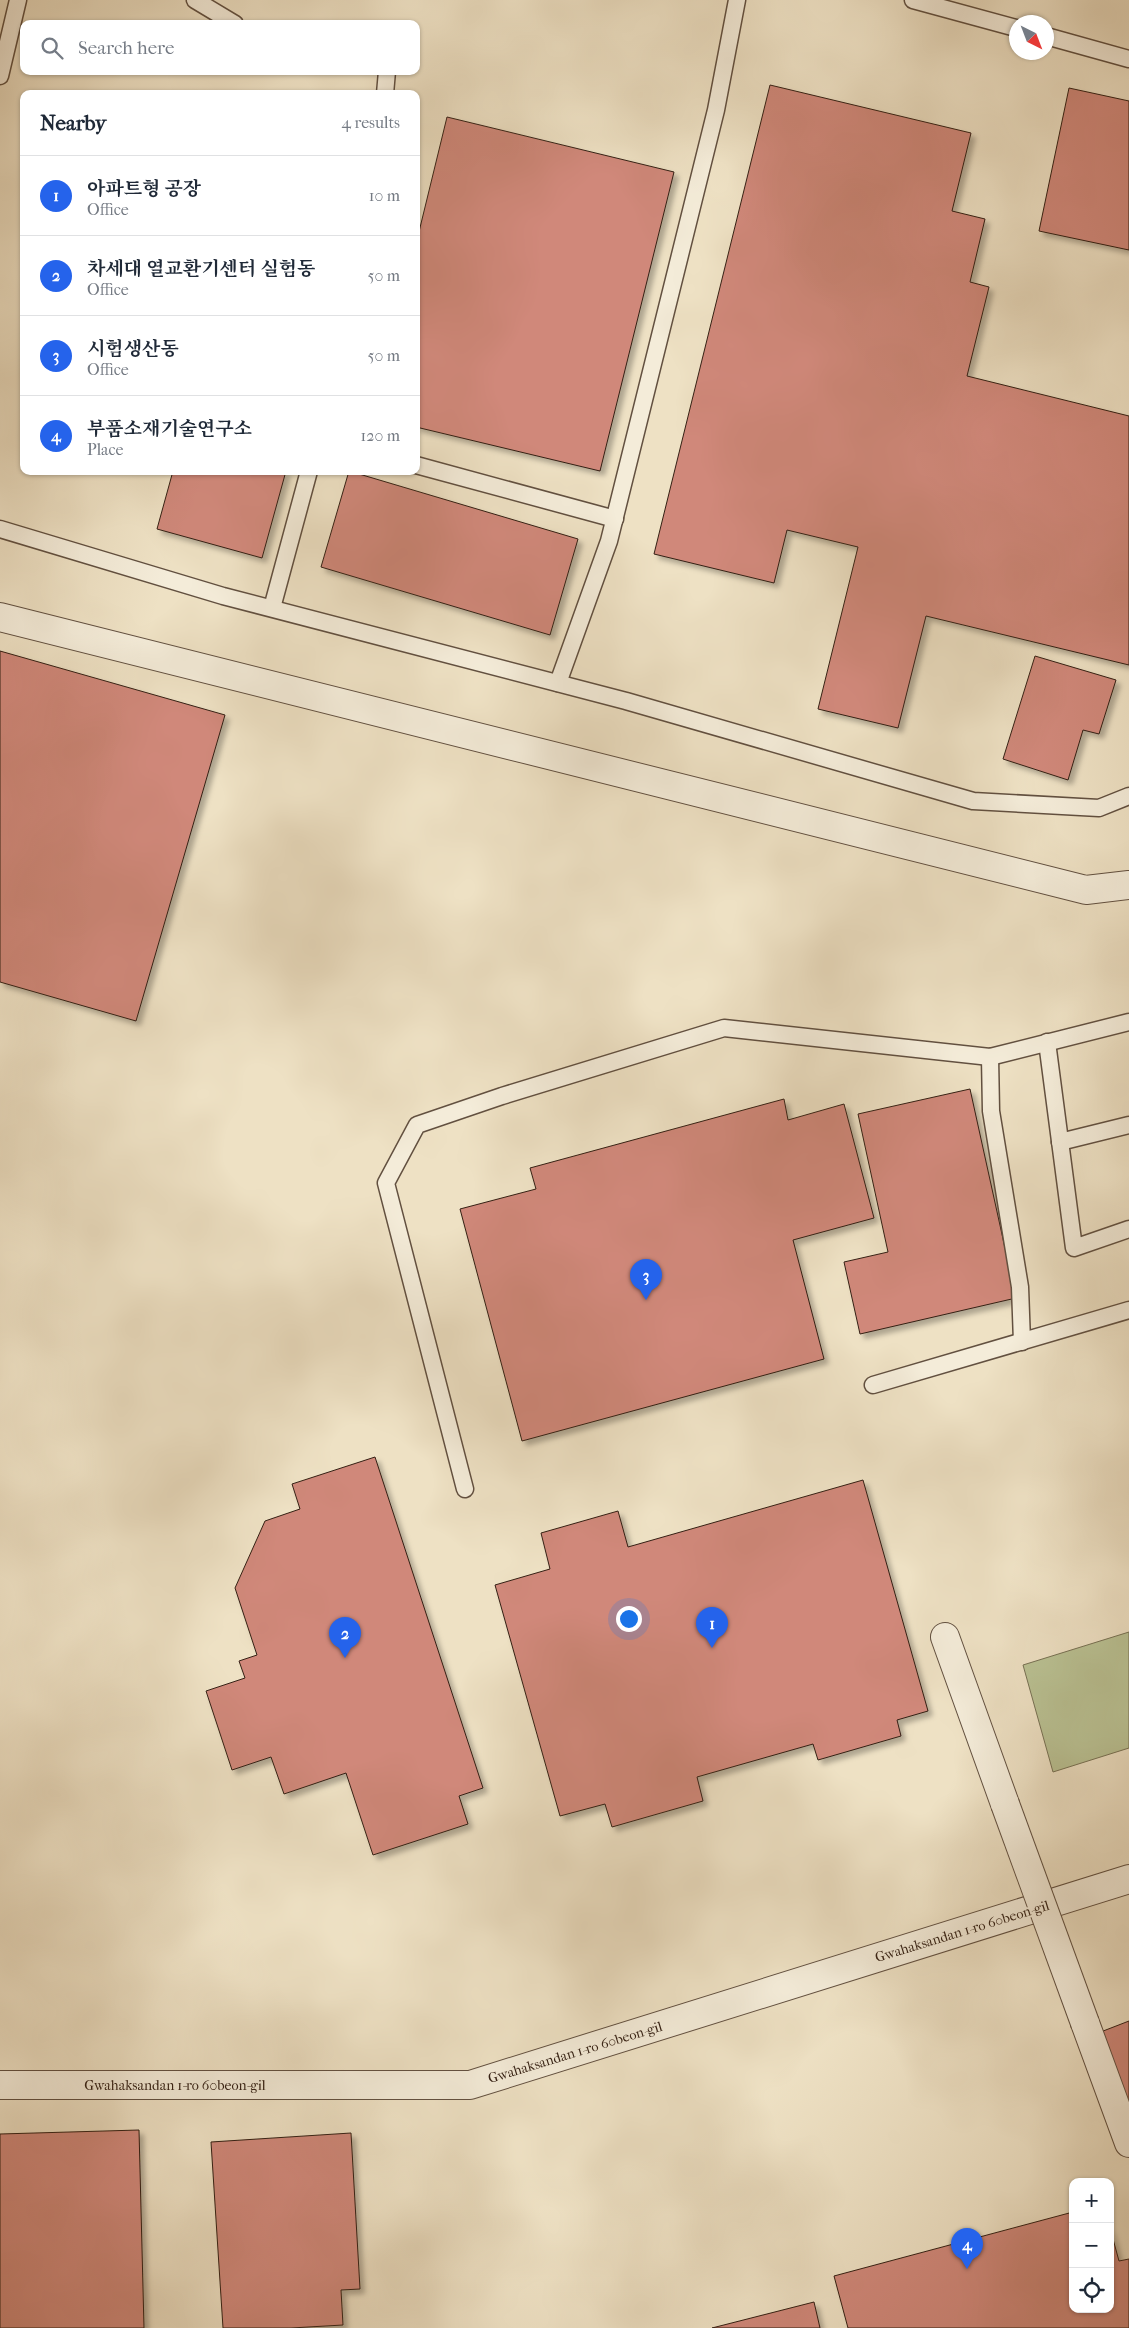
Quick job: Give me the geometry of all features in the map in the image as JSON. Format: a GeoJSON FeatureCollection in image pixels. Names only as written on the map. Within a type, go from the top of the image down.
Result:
{"type":"FeatureCollection","features":[{"type":"Feature","properties":{"kind":"street"},"geometry":{"type":"LineString","coordinates":[[0,617],[1086,890],[1129,885]]}},
{"type":"Feature","properties":{"kind":"street"},"geometry":{"type":"LineString","coordinates":[[945,1637],[1129,2143]]}},
{"type":"Feature","properties":{"kind":"street","name":"Gwahaksandan 1-ro 60beon-gil"},"geometry":{"type":"LineString","coordinates":[[0,2085],[470,2085],[1129,1879]]}},
{"type":"Feature","properties":{"kind":"lane"},"geometry":{"type":"LineString","coordinates":[[0,76],[18,0]]}},
{"type":"Feature","properties":{"kind":"lane"},"geometry":{"type":"LineString","coordinates":[[195,0],[228,20]]}},
{"type":"Feature","properties":{"kind":"lane"},"geometry":{"type":"LineString","coordinates":[[558,683],[609,541],[615,519],[716,110],[737,0]]}},
{"type":"Feature","properties":{"kind":"lane"},"geometry":{"type":"LineString","coordinates":[[913,0],[1009,26]]}},
{"type":"Feature","properties":{"kind":"lane"},"geometry":{"type":"LineString","coordinates":[[1054,38],[1129,59]]}},
{"type":"Feature","properties":{"kind":"lane"},"geometry":{"type":"LineString","coordinates":[[385,90],[386,75]]}},
{"type":"Feature","properties":{"kind":"lane"},"geometry":{"type":"LineString","coordinates":[[420,466],[615,519]]}},
{"type":"Feature","properties":{"kind":"lane"},"geometry":{"type":"LineString","coordinates":[[272,608],[308,475]]}},
{"type":"Feature","properties":{"kind":"lane"},"geometry":{"type":"LineString","coordinates":[[0,529],[272,608],[558,683],[973,801],[1100,808],[1129,796]]}},
{"type":"Feature","properties":{"kind":"lane"},"geometry":{"type":"LineString","coordinates":[[465,1489],[386,1183],[417,1126],[502,1096],[724,1028],[990,1057],[1129,1022]]}},
{"type":"Feature","properties":{"kind":"lane"},"geometry":{"type":"LineString","coordinates":[[1047,1042],[1074,1248],[1129,1229]]}},
{"type":"Feature","properties":{"kind":"lane"},"geometry":{"type":"LineString","coordinates":[[990,1057],[991,1111],[1020,1287],[1022,1342]]}},
{"type":"Feature","properties":{"kind":"lane"},"geometry":{"type":"LineString","coordinates":[[1060,1142],[1129,1126]]}},
{"type":"Feature","properties":{"kind":"lane"},"geometry":{"type":"LineString","coordinates":[[872,1385],[1129,1310]]}},
{"type":"Feature","properties":{"kind":"green space"},"geometry":{"type":"Polygon","coordinates":[[[1129,1632],[1129,1748],[1053,1772],[1023,1665],[1129,1632]]]}},
{"type":"Feature","properties":{"kind":"building"},"geometry":{"type":"Polygon","coordinates":[[[770,85],[971,133],[952,211],[985,219],[970,282],[989,287],[967,376],[1129,416],[1129,665],[926,616],[898,728],[818,709],[858,547],[787,530],[774,583],[654,554],[770,85]]]}},
{"type":"Feature","properties":{"kind":"building"},"geometry":{"type":"Polygon","coordinates":[[[1069,88],[1129,101],[1129,250],[1039,231],[1069,88]]]}},
{"type":"Feature","properties":{"kind":"building"},"geometry":{"type":"Polygon","coordinates":[[[447,117],[674,172],[600,471],[420,428],[420,228],[447,117]]]}},
{"type":"Feature","properties":{"kind":"building"},"geometry":{"type":"Polygon","coordinates":[[[172,475],[285,475],[262,558],[157,529],[172,475]]]}},
{"type":"Feature","properties":{"kind":"building"},"geometry":{"type":"Polygon","coordinates":[[[348,475],[362,475],[578,539],[550,635],[321,567],[348,475]]]}},
{"type":"Feature","properties":{"kind":"building"},"geometry":{"type":"Polygon","coordinates":[[[0,651],[225,715],[136,1021],[0,982],[0,651]]]}},
{"type":"Feature","properties":{"kind":"building"},"geometry":{"type":"Polygon","coordinates":[[[1035,656],[1116,680],[1099,734],[1083,730],[1068,780],[1003,759],[1035,656]]]}},
{"type":"Feature","properties":{"kind":"building"},"geometry":{"type":"Polygon","coordinates":[[[970,1089],[1016,1298],[860,1334],[844,1262],[888,1252],[858,1114],[970,1089]]]}},
{"type":"Feature","properties":{"kind":"building"},"geometry":{"type":"Polygon","coordinates":[[[784,1099],[788,1120],[844,1104],[874,1218],[793,1240],[824,1359],[522,1441],[460,1209],[536,1189],[530,1168],[784,1099]]]}},
{"type":"Feature","properties":{"kind":"building"},"geometry":{"type":"Polygon","coordinates":[[[375,1457],[483,1788],[459,1796],[468,1824],[373,1855],[346,1773],[284,1794],[271,1757],[232,1770],[206,1691],[245,1678],[239,1661],[257,1655],[235,1588],[265,1521],[300,1509],[292,1484],[375,1457]]]}},
{"type":"Feature","properties":{"kind":"building"},"geometry":{"type":"Polygon","coordinates":[[[863,1480],[928,1711],[897,1720],[901,1736],[818,1760],[813,1744],[697,1777],[703,1801],[612,1827],[605,1804],[560,1816],[495,1585],[550,1569],[541,1533],[618,1511],[628,1547],[863,1480]]]}},
{"type":"Feature","properties":{"kind":"building"},"geometry":{"type":"Polygon","coordinates":[[[1129,2021],[1129,2114],[1098,2033],[1129,2021]]]}},
{"type":"Feature","properties":{"kind":"building"},"geometry":{"type":"Polygon","coordinates":[[[139,2130],[144,2328],[0,2328],[0,2134],[139,2130]]]}},
{"type":"Feature","properties":{"kind":"building"},"geometry":{"type":"Polygon","coordinates":[[[351,2133],[360,2289],[341,2290],[343,2325],[291,2328],[223,2328],[211,2142],[351,2133]]]}},
{"type":"Feature","properties":{"kind":"building"},"geometry":{"type":"Polygon","coordinates":[[[1069,2213],[1069,2313],[1114,2313],[1114,2243],[1119,2261],[1129,2259],[1129,2328],[848,2328],[834,2276],[1069,2213]]]}},
{"type":"Feature","properties":{"kind":"building"},"geometry":{"type":"Polygon","coordinates":[[[814,2302],[820,2328],[712,2328],[814,2302]]]}},
{"type":"Feature","properties":{"kind":"place","name":"시험생산동"},"geometry":{"type":"Point","coordinates":[646,1300]}},
{"type":"Feature","properties":{"kind":"place","name":"아파트형 공장"},"geometry":{"type":"Point","coordinates":[712,1648]}},
{"type":"Feature","properties":{"kind":"place","name":"차세대 열교환기센터 실험동"},"geometry":{"type":"Point","coordinates":[345,1658]}},
{"type":"Feature","properties":{"kind":"place","name":"부품소재기술연구소"},"geometry":{"type":"Point","coordinates":[967,2269]}}]}
